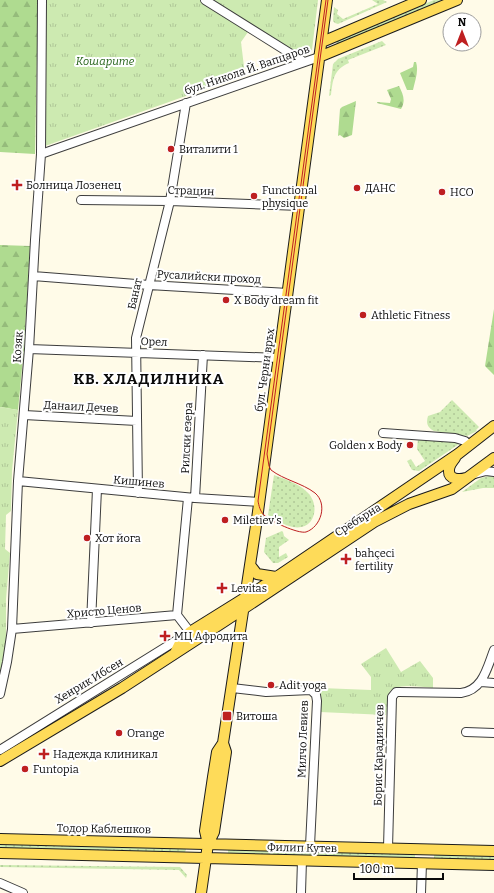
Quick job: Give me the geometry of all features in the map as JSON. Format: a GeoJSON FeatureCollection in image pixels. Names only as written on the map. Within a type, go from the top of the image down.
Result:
{"type":"FeatureCollection","features":[{"type":"Feature","properties":{"kind":"main road","name":"бул. Черни връх"},"geometry":{"type":"LineString","coordinates":[[201,893],[208,844],[216,824],[226,752],[223,742],[259,502],[327,0]]}},
{"type":"Feature","properties":{"kind":"main road","name":"бул. Никола Й. Вапцаров"},"geometry":{"type":"LineString","coordinates":[[322,42],[421,0]]}},
{"type":"Feature","properties":{"kind":"main road","name":"бул. Никола Й. Вапцаров"},"geometry":{"type":"LineString","coordinates":[[320,57],[457,0]]}},
{"type":"Feature","properties":{"kind":"main road","name":"Сребърна"},"geometry":{"type":"LineString","coordinates":[[245,597],[458,454],[494,426]]}},
{"type":"Feature","properties":{"kind":"main road"},"geometry":{"type":"LineString","coordinates":[[458,454],[449,471],[451,477],[458,480],[470,476],[494,458]]}},
{"type":"Feature","properties":{"kind":"main road","name":"Сребърна"},"geometry":{"type":"LineString","coordinates":[[244,609],[374,522],[409,504],[452,489],[470,476]]}},
{"type":"Feature","properties":{"kind":"main road"},"geometry":{"type":"LineString","coordinates":[[250,565],[257,574],[276,577]]}},
{"type":"Feature","properties":{"kind":"main road","name":"Хенрик Ибсен"},"geometry":{"type":"LineString","coordinates":[[174,654],[179,645],[190,632],[245,597]]}},
{"type":"Feature","properties":{"kind":"main road","name":"Хенрик Ибсен"},"geometry":{"type":"LineString","coordinates":[[0,761],[122,688],[244,609]]}},
{"type":"Feature","properties":{"kind":"main road","name":"Тодор Каблешков"},"geometry":{"type":"LineString","coordinates":[[0,839],[208,844]]}},
{"type":"Feature","properties":{"kind":"main road","name":"Филип Кутев"},"geometry":{"type":"LineString","coordinates":[[208,844],[494,851]]}},
{"type":"Feature","properties":{"kind":"main road"},"geometry":{"type":"LineString","coordinates":[[0,853],[206,858]]}},
{"type":"Feature","properties":{"kind":"main road","name":"Филип Кутев"},"geometry":{"type":"LineString","coordinates":[[206,858],[494,865]]}},
{"type":"Feature","properties":{"kind":"street","name":"Козяк"},"geometry":{"type":"LineString","coordinates":[[0,694],[12,629],[18,481],[29,348],[41,154],[42,0]]}},
{"type":"Feature","properties":{"kind":"street"},"geometry":{"type":"LineString","coordinates":[[205,0],[304,62]]}},
{"type":"Feature","properties":{"kind":"street","name":"бул. Никола Й. Вапцаров"},"geometry":{"type":"LineString","coordinates":[[41,154],[320,57]]}},
{"type":"Feature","properties":{"kind":"street","name":"Банат"},"geometry":{"type":"LineString","coordinates":[[138,493],[136,338],[170,201],[186,103]]}},
{"type":"Feature","properties":{"kind":"street","name":"Страцин"},"geometry":{"type":"LineString","coordinates":[[81,200],[170,201],[300,206]]}},
{"type":"Feature","properties":{"kind":"street","name":"Русалийски проход"},"geometry":{"type":"LineString","coordinates":[[33,276],[149,285],[288,293]]}},
{"type":"Feature","properties":{"kind":"street","name":"Орел"},"geometry":{"type":"LineString","coordinates":[[29,348],[279,358]]}},
{"type":"Feature","properties":{"kind":"street","name":"Рилски езера"},"geometry":{"type":"LineString","coordinates":[[177,616],[191,498],[203,355]]}},
{"type":"Feature","properties":{"kind":"street","name":"Данаил Дечев"},"geometry":{"type":"LineString","coordinates":[[24,415],[137,421]]}},
{"type":"Feature","properties":{"kind":"street"},"geometry":{"type":"LineString","coordinates":[[383,433],[455,438],[465,441],[470,445]]}},
{"type":"Feature","properties":{"kind":"street","name":"Сребърна"},"geometry":{"type":"LineString","coordinates":[[470,476],[486,471],[494,472]]}},
{"type":"Feature","properties":{"kind":"street","name":"Кишинев"},"geometry":{"type":"LineString","coordinates":[[18,481],[191,498],[259,502]]}},
{"type":"Feature","properties":{"kind":"street"},"geometry":{"type":"LineString","coordinates":[[91,623],[97,489]]}},
{"type":"Feature","properties":{"kind":"street"},"geometry":{"type":"LineString","coordinates":[[177,616],[190,632]]}},
{"type":"Feature","properties":{"kind":"street","name":"Христо Ценов"},"geometry":{"type":"LineString","coordinates":[[12,629],[177,616]]}},
{"type":"Feature","properties":{"kind":"street","name":"Хенрик Ибсен"},"geometry":{"type":"LineString","coordinates":[[0,750],[190,632]]}},
{"type":"Feature","properties":{"kind":"street"},"geometry":{"type":"LineString","coordinates":[[494,650],[481,682],[494,683]]}},
{"type":"Feature","properties":{"kind":"street","name":"Борис Карадимчев"},"geometry":{"type":"LineString","coordinates":[[388,848],[392,697],[399,692],[461,694],[469,691],[481,682]]}},
{"type":"Feature","properties":{"kind":"street","name":"Милчо Левиев"},"geometry":{"type":"LineString","coordinates":[[232,688],[266,692],[312,690],[316,695],[310,846]]}},
{"type":"Feature","properties":{"kind":"street"},"geometry":{"type":"LineString","coordinates":[[466,732],[494,733]]}},
{"type":"Feature","properties":{"kind":"street"},"geometry":{"type":"LineString","coordinates":[[301,893],[302,860]]}},
{"type":"Feature","properties":{"kind":"street"},"geometry":{"type":"LineString","coordinates":[[421,893],[422,863]]}},
{"type":"Feature","properties":{"kind":"street"},"geometry":{"type":"LineString","coordinates":[[0,883],[23,893]]}},
{"type":"Feature","properties":{"kind":"green space"},"geometry":{"type":"Polygon","coordinates":[[[0,0],[38,0],[35,154],[0,152],[0,0]]]}},
{"type":"Feature","properties":{"kind":"green space","name":"Кошарите"},"geometry":{"type":"Polygon","coordinates":[[[44,0],[318,0],[312,50],[289,58],[248,32],[241,42],[245,75],[45,146],[44,0]]]}},
{"type":"Feature","properties":{"kind":"green space"},"geometry":{"type":"Polygon","coordinates":[[[372,0],[383,0],[387,2],[338,24],[333,21],[334,7],[338,10],[337,14],[343,19],[378,4],[372,0]]]}},
{"type":"Feature","properties":{"kind":"green space"},"geometry":{"type":"Polygon","coordinates":[[[434,0],[443,0],[338,44],[336,43],[338,40],[434,0]]]}},
{"type":"Feature","properties":{"kind":"green space"},"geometry":{"type":"Polygon","coordinates":[[[382,41],[386,45],[348,60],[349,63],[337,72],[332,85],[331,95],[329,96],[333,64],[338,59],[382,41]]]}},
{"type":"Feature","properties":{"kind":"green space"},"geometry":{"type":"Polygon","coordinates":[[[414,62],[416,62],[417,65],[416,80],[413,90],[407,90],[400,73],[413,67],[414,62]]]}},
{"type":"Feature","properties":{"kind":"green space"},"geometry":{"type":"Polygon","coordinates":[[[399,86],[403,98],[401,109],[377,103],[390,103],[391,99],[387,90],[399,86]]]}},
{"type":"Feature","properties":{"kind":"green space"},"geometry":{"type":"Polygon","coordinates":[[[356,101],[352,135],[344,138],[340,135],[338,136],[340,109],[356,101]]]}},
{"type":"Feature","properties":{"kind":"green space"},"geometry":{"type":"Polygon","coordinates":[[[0,245],[30,246],[24,348],[18,410],[0,407],[0,245]]]}},
{"type":"Feature","properties":{"kind":"green space"},"geometry":{"type":"Polygon","coordinates":[[[494,309],[494,375],[485,366],[494,309]]]}},
{"type":"Feature","properties":{"kind":"green space"},"geometry":{"type":"Polygon","coordinates":[[[452,400],[479,427],[476,430],[477,431],[467,436],[434,431],[428,426],[428,416],[440,412],[452,400]]]}},
{"type":"Feature","properties":{"kind":"green space"},"geometry":{"type":"Polygon","coordinates":[[[0,407],[18,410],[12,471],[11,511],[6,515],[5,549],[10,553],[6,599],[6,651],[0,677],[0,407]]]}},
{"type":"Feature","properties":{"kind":"green space"},"geometry":{"type":"Polygon","coordinates":[[[418,439],[462,442],[419,471],[412,470],[407,461],[411,459],[416,467],[425,461],[417,449],[418,439]]]}},
{"type":"Feature","properties":{"kind":"green space"},"geometry":{"type":"Polygon","coordinates":[[[274,475],[299,486],[311,497],[315,510],[314,516],[306,525],[293,527],[268,515],[274,475]]]}},
{"type":"Feature","properties":{"kind":"green space"},"geometry":{"type":"Polygon","coordinates":[[[489,476],[494,477],[494,488],[483,488],[462,492],[481,478],[489,476]]]}},
{"type":"Feature","properties":{"kind":"green space"},"geometry":{"type":"Polygon","coordinates":[[[282,531],[284,536],[289,540],[279,547],[279,557],[286,553],[288,557],[278,563],[273,563],[264,552],[266,538],[282,531]]]}},
{"type":"Feature","properties":{"kind":"green space"},"geometry":{"type":"Polygon","coordinates":[[[386,648],[401,672],[420,661],[433,678],[433,688],[405,686],[390,691],[386,715],[320,712],[321,688],[371,690],[371,677],[361,664],[386,648]]]}},
{"type":"Feature","properties":{"kind":"green space"},"geometry":{"type":"Polygon","coordinates":[[[0,844],[186,847],[185,853],[0,850],[0,844]]]}},
{"type":"Feature","properties":{"kind":"green space"},"geometry":{"type":"Polygon","coordinates":[[[228,849],[415,853],[415,860],[228,855],[228,849]]]}},
{"type":"Feature","properties":{"kind":"green space"},"geometry":{"type":"Polygon","coordinates":[[[434,854],[494,855],[494,862],[434,860],[434,854]]]}},
{"type":"Feature","properties":{"kind":"green space"},"geometry":{"type":"Polygon","coordinates":[[[0,865],[180,867],[187,875],[186,878],[179,870],[0,867],[0,865]]]}},
{"type":"Feature","properties":{"kind":"tram line"},"geometry":{"type":"LineString","coordinates":[[326,0],[258,501],[259,507],[267,518],[302,532],[306,532],[311,529],[319,520],[322,509],[319,498],[310,490],[271,470],[267,454],[328,0]]}},
{"type":"Feature","properties":{"kind":"place","name":"Виталити 1"},"geometry":{"type":"Point","coordinates":[171,149]}},
{"type":"Feature","properties":{"kind":"place","name":"Болница Лозенец"},"geometry":{"type":"Point","coordinates":[17,185]}},
{"type":"Feature","properties":{"kind":"place","name":"ДАНС"},"geometry":{"type":"Point","coordinates":[357,188]}},
{"type":"Feature","properties":{"kind":"place","name":"НСО"},"geometry":{"type":"Point","coordinates":[442,192]}},
{"type":"Feature","properties":{"kind":"place","name":"Functional physique"},"geometry":{"type":"Point","coordinates":[254,196]}},
{"type":"Feature","properties":{"kind":"place","name":"X Body dream fit"},"geometry":{"type":"Point","coordinates":[226,300]}},
{"type":"Feature","properties":{"kind":"place","name":"Athletic Fitness"},"geometry":{"type":"Point","coordinates":[363,315]}},
{"type":"Feature","properties":{"kind":"place","name":"Golden x Body"},"geometry":{"type":"Point","coordinates":[410,445]}},
{"type":"Feature","properties":{"kind":"place","name":"Miletiev's"},"geometry":{"type":"Point","coordinates":[225,520]}},
{"type":"Feature","properties":{"kind":"place","name":"Хот йога"},"geometry":{"type":"Point","coordinates":[87,538]}},
{"type":"Feature","properties":{"kind":"place","name":"bahçeci fertility"},"geometry":{"type":"Point","coordinates":[346,559]}},
{"type":"Feature","properties":{"kind":"place","name":"Levitas"},"geometry":{"type":"Point","coordinates":[222,588]}},
{"type":"Feature","properties":{"kind":"place","name":"МЦ Афродита"},"geometry":{"type":"Point","coordinates":[165,636]}},
{"type":"Feature","properties":{"kind":"place","name":"Adit yoga"},"geometry":{"type":"Point","coordinates":[271,685]}},
{"type":"Feature","properties":{"kind":"place","name":"Витоша"},"geometry":{"type":"Point","coordinates":[227,716]}},
{"type":"Feature","properties":{"kind":"place","name":"Orange"},"geometry":{"type":"Point","coordinates":[119,733]}},
{"type":"Feature","properties":{"kind":"place","name":"Надежда клиникал"},"geometry":{"type":"Point","coordinates":[44,754]}},
{"type":"Feature","properties":{"kind":"place","name":"Funtopia"},"geometry":{"type":"Point","coordinates":[25,769]}},
{"type":"Feature","properties":{"kind":"district","name":"КВ. ХЛАДИЛНИКА"},"geometry":{"type":"Point","coordinates":[149,379]}}]}
